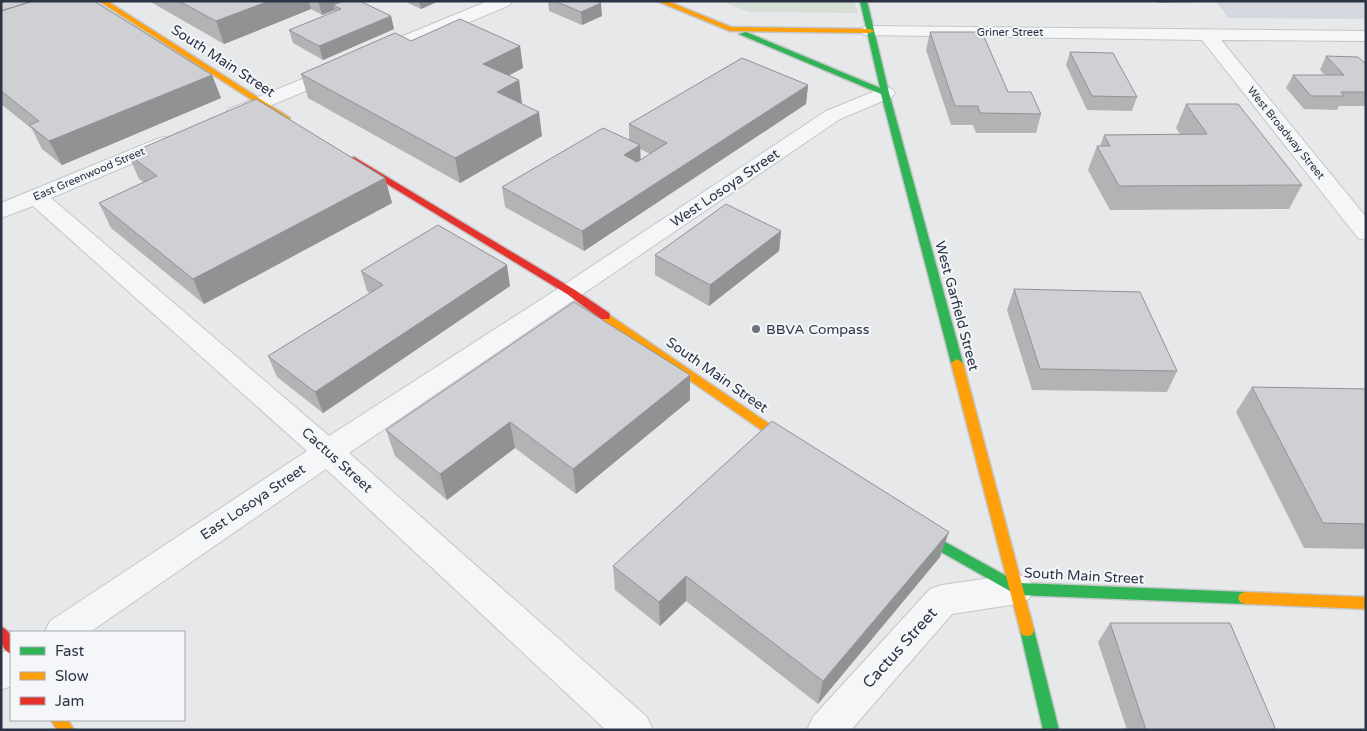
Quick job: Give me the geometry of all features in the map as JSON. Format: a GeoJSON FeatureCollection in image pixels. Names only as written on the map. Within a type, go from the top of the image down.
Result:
{"type":"FeatureCollection","features":[{"type":"Feature","properties":{"kind":"street","name":"South Main Street"},"geometry":{"type":"LineString","coordinates":[[102,1],[294,123]]}},
{"type":"Feature","properties":{"kind":"street"},"geometry":{"type":"LineString","coordinates":[[215,121],[504,1]]}},
{"type":"Feature","properties":{"kind":"street","name":"Griner Street"},"geometry":{"type":"LineString","coordinates":[[660,1],[730,29],[1366,36]]}},
{"type":"Feature","properties":{"kind":"street","name":"West Garfield Street"},"geometry":{"type":"LineString","coordinates":[[863,1],[885,93],[1017,589],[1051,730]]}},
{"type":"Feature","properties":{"kind":"street"},"geometry":{"type":"LineString","coordinates":[[730,29],[885,93]]}},
{"type":"Feature","properties":{"kind":"street","name":"West Broadway Street"},"geometry":{"type":"LineString","coordinates":[[1206,33],[1366,233]]}},
{"type":"Feature","properties":{"kind":"street","name":"West Losoya Street"},"geometry":{"type":"LineString","coordinates":[[571,292],[833,115],[885,93]]}},
{"type":"Feature","properties":{"kind":"street","name":"East Greenwood Street"},"geometry":{"type":"LineString","coordinates":[[1,211],[179,136]]}},
{"type":"Feature","properties":{"kind":"street","name":"South Main Street"},"geometry":{"type":"LineString","coordinates":[[344,154],[571,292],[809,457]]}},
{"type":"Feature","properties":{"kind":"street","name":"Cactus Street"},"geometry":{"type":"LineString","coordinates":[[35,196],[328,452],[634,730]]}},
{"type":"Feature","properties":{"kind":"street","name":"East Losoya Street"},"geometry":{"type":"LineString","coordinates":[[63,631],[328,452],[571,292]]}},
{"type":"Feature","properties":{"kind":"street","name":"South Main Street"},"geometry":{"type":"LineString","coordinates":[[900,520],[1017,589],[1366,603]]}},
{"type":"Feature","properties":{"kind":"street","name":"Cactus Street"},"geometry":{"type":"LineString","coordinates":[[826,730],[942,600],[1017,589]]}},
{"type":"Feature","properties":{"kind":"street"},"geometry":{"type":"LineString","coordinates":[[1,633],[10,646]]}},
{"type":"Feature","properties":{"kind":"shaded area"},"geometry":{"type":"Polygon","coordinates":[[[721,1],[854,1],[858,13],[749,12],[721,1]]]}},
{"type":"Feature","properties":{"kind":"shaded area"},"geometry":{"type":"Polygon","coordinates":[[[1215,1],[1366,1],[1366,19],[1229,18],[1215,1]]]}},
{"type":"Feature","properties":{"kind":"building"},"geometry":{"type":"Polygon","coordinates":[[[1,1],[33,1],[1,11],[1,1]]]}},
{"type":"Feature","properties":{"kind":"building"},"geometry":{"type":"Polygon","coordinates":[[[33,1],[94,1],[212,75],[49,141],[29,125],[39,121],[1,91],[1,11],[33,1]]]}},
{"type":"Feature","properties":{"kind":"building"},"geometry":{"type":"Polygon","coordinates":[[[179,1],[269,1],[216,21],[179,1]]]}},
{"type":"Feature","properties":{"kind":"building"},"geometry":{"type":"Polygon","coordinates":[[[343,1],[360,1],[391,16],[319,46],[289,30],[341,9],[333,5],[343,1]]]}},
{"type":"Feature","properties":{"kind":"building"},"geometry":{"type":"Polygon","coordinates":[[[555,1],[597,1],[601,3],[581,12],[555,1]]]}},
{"type":"Feature","properties":{"kind":"building"},"geometry":{"type":"Polygon","coordinates":[[[460,19],[520,46],[483,64],[519,80],[497,92],[539,112],[455,158],[301,74],[395,33],[411,41],[460,19]]]}},
{"type":"Feature","properties":{"kind":"building"},"geometry":{"type":"Polygon","coordinates":[[[930,32],[982,32],[1008,92],[1031,92],[1041,114],[980,113],[978,106],[955,106],[930,32]]]}},
{"type":"Feature","properties":{"kind":"building"},"geometry":{"type":"Polygon","coordinates":[[[1070,52],[1113,53],[1137,97],[1092,96],[1070,52]]]}},
{"type":"Feature","properties":{"kind":"building"},"geometry":{"type":"Polygon","coordinates":[[[1326,56],[1358,57],[1366,64],[1366,92],[1341,92],[1344,96],[1311,96],[1293,75],[1344,75],[1326,56]]]}},
{"type":"Feature","properties":{"kind":"building"},"geometry":{"type":"Polygon","coordinates":[[[742,58],[808,85],[582,231],[502,187],[603,128],[640,145],[624,155],[637,162],[667,143],[629,124],[742,58]]]}},
{"type":"Feature","properties":{"kind":"building"},"geometry":{"type":"Polygon","coordinates":[[[256,99],[385,178],[193,279],[99,203],[157,176],[128,154],[256,99]]]}},
{"type":"Feature","properties":{"kind":"building"},"geometry":{"type":"Polygon","coordinates":[[[1186,104],[1238,104],[1302,185],[1119,186],[1097,146],[1110,146],[1104,135],[1207,134],[1186,104]]]}},
{"type":"Feature","properties":{"kind":"building"},"geometry":{"type":"Polygon","coordinates":[[[726,204],[781,231],[710,285],[655,255],[726,204]]]}},
{"type":"Feature","properties":{"kind":"building"},"geometry":{"type":"Polygon","coordinates":[[[438,225],[507,265],[315,392],[268,356],[383,285],[361,271],[438,225]]]}},
{"type":"Feature","properties":{"kind":"building"},"geometry":{"type":"Polygon","coordinates":[[[1014,289],[1140,292],[1177,371],[1040,369],[1014,289]]]}},
{"type":"Feature","properties":{"kind":"building"},"geometry":{"type":"Polygon","coordinates":[[[574,302],[690,375],[573,469],[510,422],[440,474],[386,430],[574,302]]]}},
{"type":"Feature","properties":{"kind":"building"},"geometry":{"type":"Polygon","coordinates":[[[1252,387],[1366,389],[1366,524],[1323,523],[1252,387]]]}},
{"type":"Feature","properties":{"kind":"building"},"geometry":{"type":"Polygon","coordinates":[[[772,421],[949,532],[823,681],[686,576],[659,602],[613,566],[772,421]]]}},
{"type":"Feature","properties":{"kind":"building"},"geometry":{"type":"Polygon","coordinates":[[[1110,623],[1230,623],[1276,730],[1146,730],[1110,623]]]}},
{"type":"Feature","properties":{"kind":"traffic: fast"},"geometry":{"type":"LineString","coordinates":[[863,1],[885,93],[957,363]]}},
{"type":"Feature","properties":{"kind":"traffic: fast"},"geometry":{"type":"LineString","coordinates":[[743,34],[885,93]]}},
{"type":"Feature","properties":{"kind":"traffic: fast"},"geometry":{"type":"LineString","coordinates":[[911,528],[1017,589],[1245,598]]}},
{"type":"Feature","properties":{"kind":"traffic: fast"},"geometry":{"type":"LineString","coordinates":[[1027,630],[1051,730]]}},
{"type":"Feature","properties":{"kind":"traffic: slow"},"geometry":{"type":"LineString","coordinates":[[102,1],[286,118]]}},
{"type":"Feature","properties":{"kind":"traffic: slow"},"geometry":{"type":"LineString","coordinates":[[660,1],[730,29],[870,31]]}},
{"type":"Feature","properties":{"kind":"traffic: slow"},"geometry":{"type":"LineString","coordinates":[[605,316],[796,448]]}},
{"type":"Feature","properties":{"kind":"traffic: slow"},"geometry":{"type":"LineString","coordinates":[[957,363],[1027,630]]}},
{"type":"Feature","properties":{"kind":"traffic: slow"},"geometry":{"type":"LineString","coordinates":[[1245,598],[1366,603]]}},
{"type":"Feature","properties":{"kind":"traffic: slow"},"geometry":{"type":"LineString","coordinates":[[60,721],[66,730]]}},
{"type":"Feature","properties":{"kind":"traffic: jam"},"geometry":{"type":"LineString","coordinates":[[354,160],[571,292],[605,316]]}},
{"type":"Feature","properties":{"kind":"traffic: jam"},"geometry":{"type":"LineString","coordinates":[[1,633],[10,646]]}},
{"type":"Feature","properties":{"kind":"place","name":"BBVA Compass"},"geometry":{"type":"Point","coordinates":[756,329]}}]}
